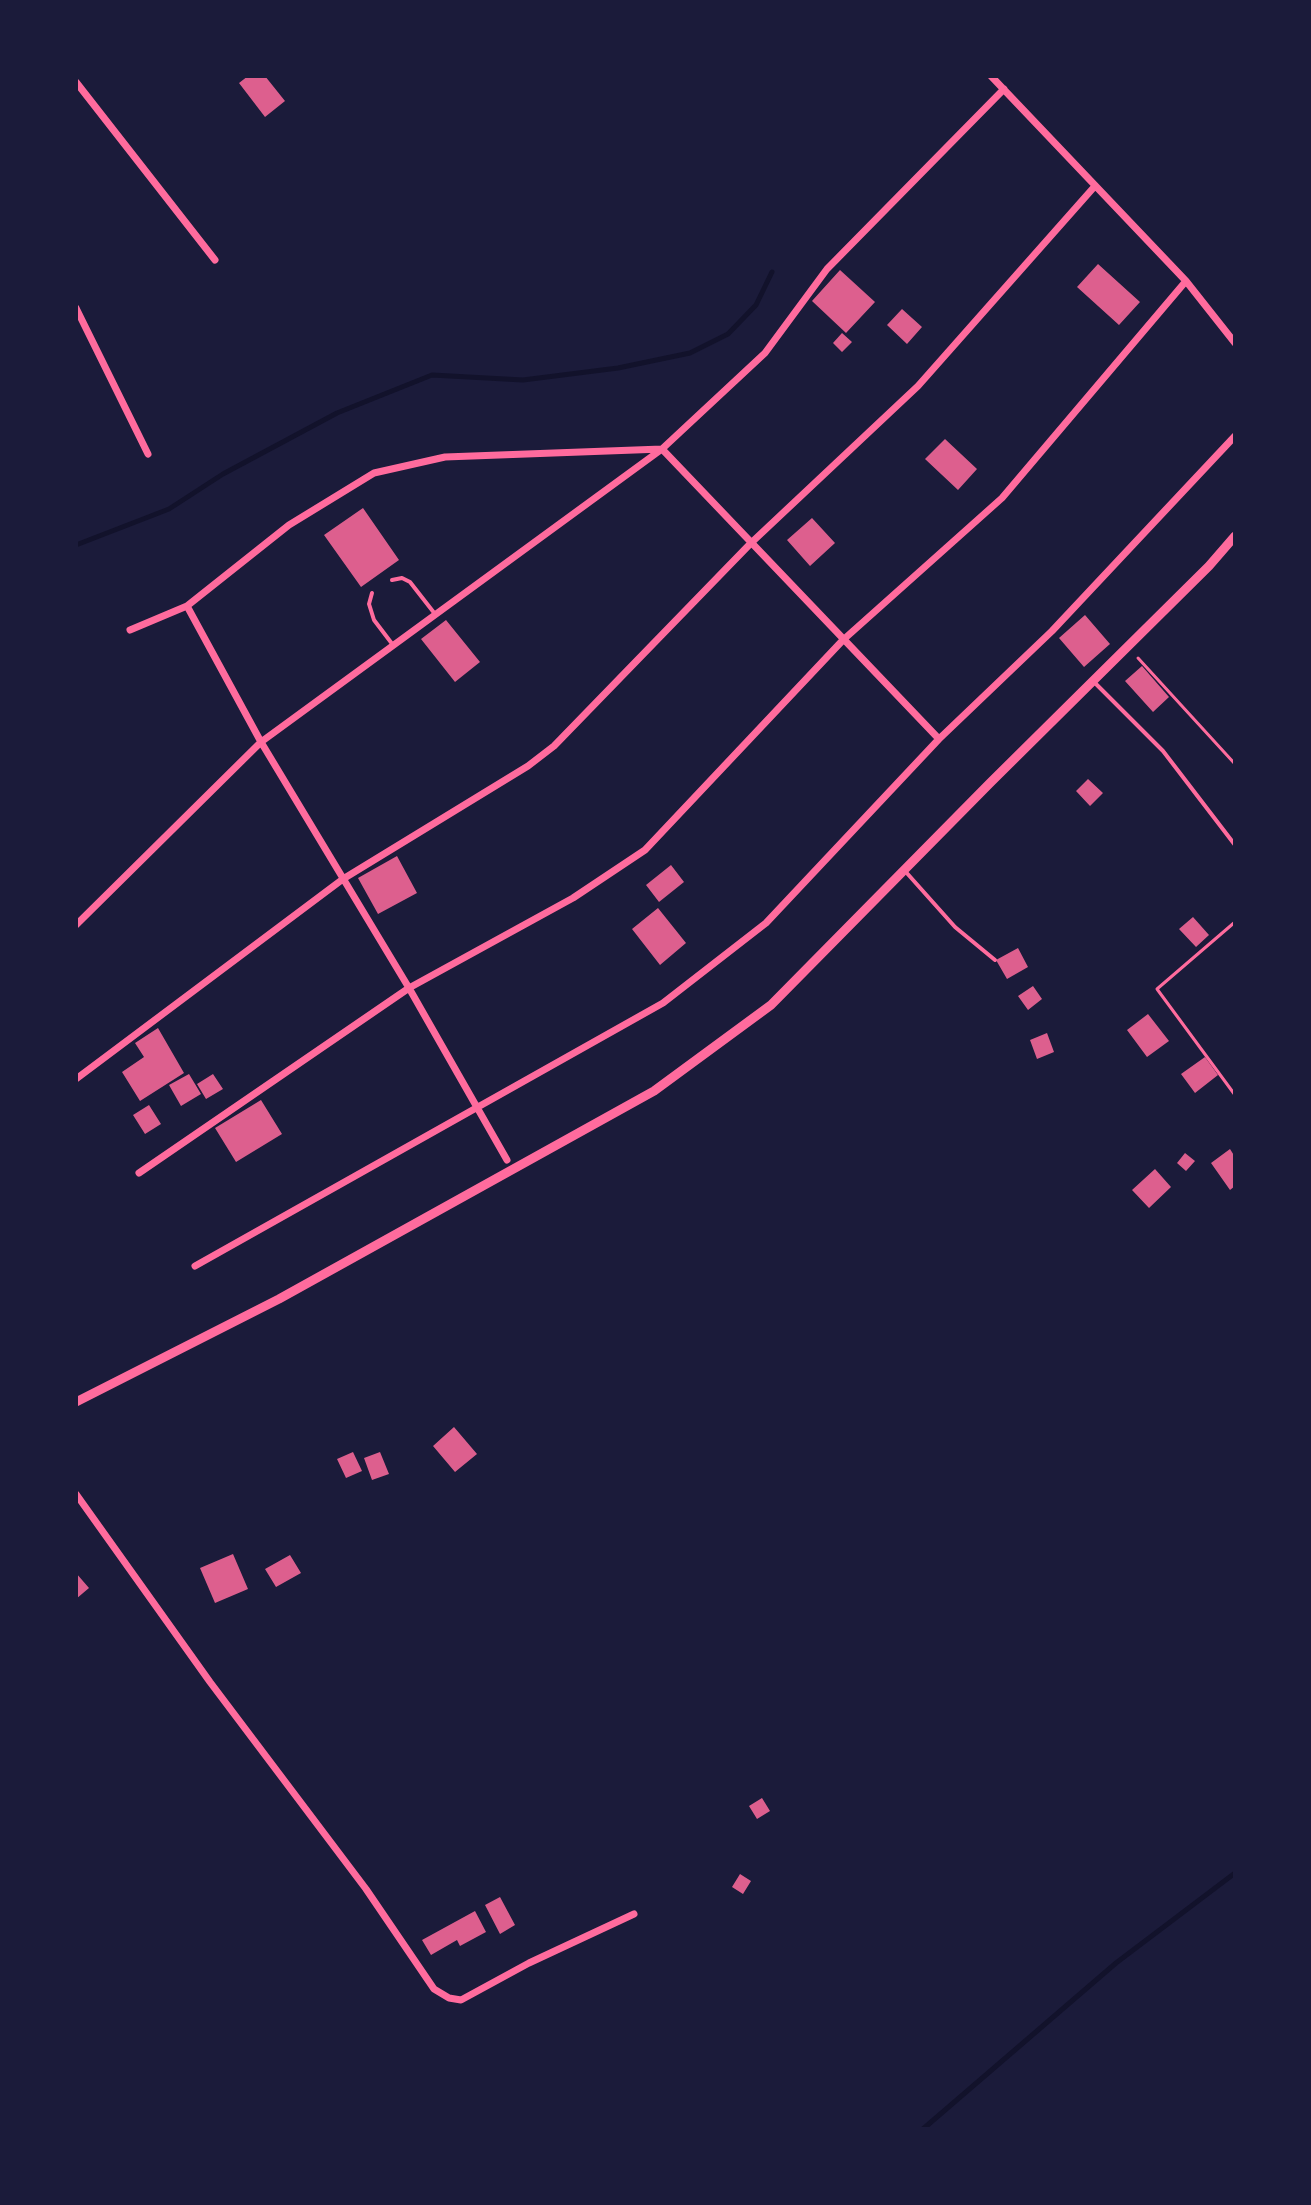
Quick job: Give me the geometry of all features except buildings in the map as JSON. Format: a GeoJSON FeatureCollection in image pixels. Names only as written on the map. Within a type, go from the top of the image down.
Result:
{"type":"FeatureCollection","features":[{"type":"Feature","properties":{"kind":"street"},"geometry":{"type":"LineString","coordinates":[[991,76],[1186,281],[1235,343]]}},
{"type":"Feature","properties":{"kind":"street"},"geometry":{"type":"LineString","coordinates":[[76,82],[215,260]]}},
{"type":"Feature","properties":{"kind":"street"},"geometry":{"type":"LineString","coordinates":[[76,925],[261,742],[662,449],[765,353],[827,269],[1004,89]]}},
{"type":"Feature","properties":{"kind":"street"},"geometry":{"type":"LineString","coordinates":[[76,1079],[343,879],[528,766],[554,746],[751,543],[918,386],[1095,186]]}},
{"type":"Feature","properties":{"kind":"street"},"geometry":{"type":"LineString","coordinates":[[139,1173],[409,988],[573,898],[645,850],[843,640],[1002,498],[1186,281]]}},
{"type":"Feature","properties":{"kind":"street"},"geometry":{"type":"LineString","coordinates":[[76,308],[148,454]]}},
{"type":"Feature","properties":{"kind":"street"},"geometry":{"type":"LineString","coordinates":[[195,1266],[663,1003],[766,923],[939,739],[1052,631],[1235,436]]}},
{"type":"Feature","properties":{"kind":"street"},"geometry":{"type":"LineString","coordinates":[[130,630],[187,606],[289,525],[374,473],[445,457],[662,449],[939,739]]}},
{"type":"Feature","properties":{"kind":"street"},"geometry":{"type":"LineString","coordinates":[[76,1402],[279,1299],[654,1091],[771,1005],[1209,566],[1235,536]]}},
{"type":"Feature","properties":{"kind":"street"},"geometry":{"type":"LineString","coordinates":[[187,606],[261,742],[409,988],[507,1160]]}},
{"type":"Feature","properties":{"kind":"street"},"geometry":{"type":"LineString","coordinates":[[76,1494],[210,1682],[366,1889],[434,1989],[449,1998],[461,2000],[529,1963],[634,1914]]}},
{"type":"Feature","properties":{"kind":"lane"},"geometry":{"type":"LineString","coordinates":[[392,580],[402,578],[410,582],[435,614]]}},
{"type":"Feature","properties":{"kind":"lane"},"geometry":{"type":"LineString","coordinates":[[372,593],[369,604],[374,620],[393,645]]}},
{"type":"Feature","properties":{"kind":"lane"},"geometry":{"type":"LineString","coordinates":[[1093,681],[1163,751],[1235,845]]}},
{"type":"Feature","properties":{"kind":"lane"},"geometry":{"type":"LineString","coordinates":[[905,871],[955,927],[995,960]]}},
{"type":"Feature","properties":{"kind":"path"},"geometry":{"type":"LineString","coordinates":[[1128,647],[1235,764]]}},
{"type":"Feature","properties":{"kind":"path"},"geometry":{"type":"LineString","coordinates":[[1235,922],[1157,989],[1235,1095]]}},
{"type":"Feature","properties":{"kind":"waterway"},"geometry":{"type":"LineString","coordinates":[[76,545],[169,509],[223,474],[337,413],[432,375],[523,380],[618,368],[690,353],[728,334],[756,305],[772,272]]}},
{"type":"Feature","properties":{"kind":"waterway"},"geometry":{"type":"LineString","coordinates":[[923,2129],[1116,1963],[1235,1873]]}}]}
